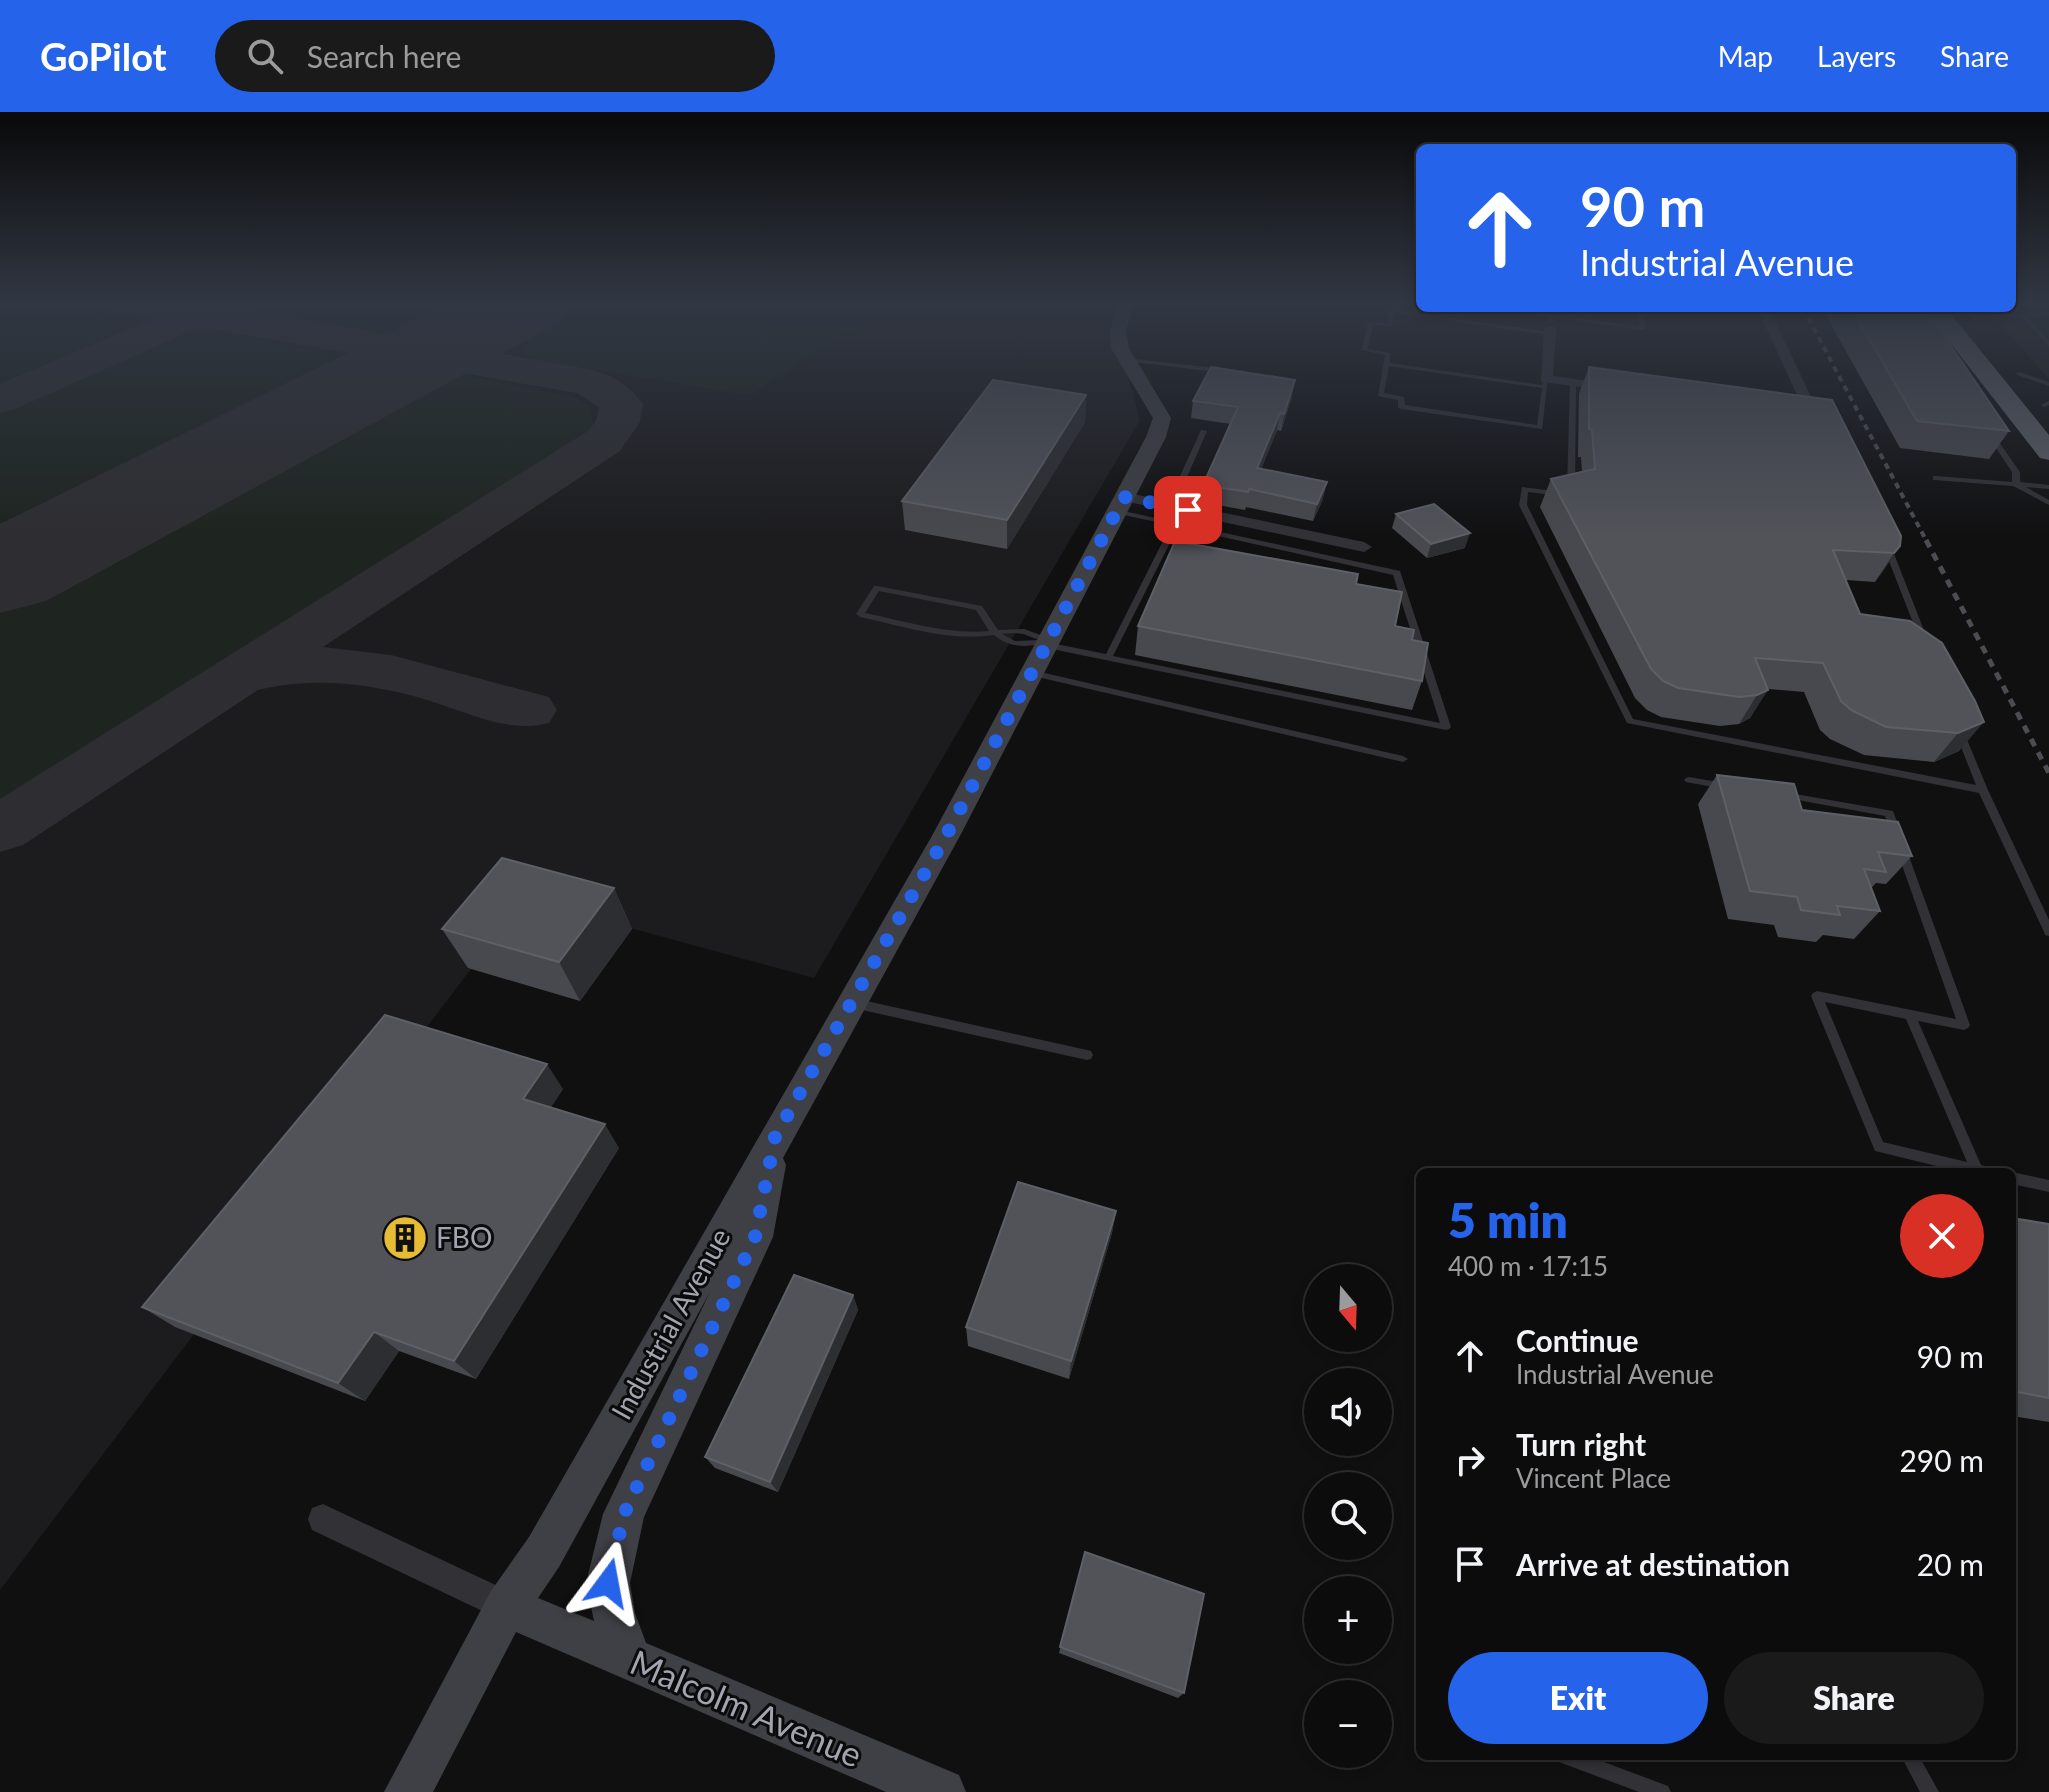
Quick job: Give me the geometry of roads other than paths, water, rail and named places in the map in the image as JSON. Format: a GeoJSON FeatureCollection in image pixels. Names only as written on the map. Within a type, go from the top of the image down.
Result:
{"type":"FeatureCollection","features":[{"type":"Feature","properties":{"kind":"highway"},"geometry":{"type":"LineString","coordinates":[[1992,380],[2049,452]]}},
{"type":"Feature","properties":{"kind":"highway"},"geometry":{"type":"LineString","coordinates":[[2026,380],[2048,401]]}},
{"type":"Feature","properties":{"kind":"street","name":"Industrial Avenue"},"geometry":{"type":"LineString","coordinates":[[408,1792],[506,1606],[544,1552],[947,834],[1121,504],[1162,423],[1140,380]]}},
{"type":"Feature","properties":{"kind":"street"},"geometry":{"type":"LineString","coordinates":[[1786,413],[1817,419],[1798,380]]}},
{"type":"Feature","properties":{"kind":"street"},"geometry":{"type":"LineString","coordinates":[[1546,383],[1573,383],[1620,390]]}},
{"type":"Feature","properties":{"kind":"street"},"geometry":{"type":"LineString","coordinates":[[1121,504],[1170,507],[1364,547]]}},
{"type":"Feature","properties":{"kind":"street"},"geometry":{"type":"LineString","coordinates":[[629,1659],[613,1613],[608,1583],[624,1514],[755,1237],[775,1137]]}},
{"type":"Feature","properties":{"kind":"street"},"geometry":{"type":"LineString","coordinates":[[323,1519],[506,1606]]}},
{"type":"Feature","properties":{"kind":"street","name":"Malcolm Avenue"},"geometry":{"type":"LineString","coordinates":[[506,1606],[923,1789]]}},
{"type":"Feature","properties":{"kind":"lane"},"geometry":{"type":"LineString","coordinates":[[1383,380],[1380,395],[1402,398],[1401,407],[1540,428],[1546,383],[1524,380]]}},
{"type":"Feature","properties":{"kind":"lane"},"geometry":{"type":"LineString","coordinates":[[1573,383],[1570,495],[1525,489],[1523,505],[1630,721],[1983,790]]}},
{"type":"Feature","properties":{"kind":"lane"},"geometry":{"type":"LineString","coordinates":[[1982,423],[2016,472],[2016,485]]}},
{"type":"Feature","properties":{"kind":"lane"},"geometry":{"type":"LineString","coordinates":[[1170,507],[1203,431]]}},
{"type":"Feature","properties":{"kind":"lane"},"geometry":{"type":"LineString","coordinates":[[1936,478],[2049,487]]}},
{"type":"Feature","properties":{"kind":"lane"},"geometry":{"type":"LineString","coordinates":[[2016,485],[2049,503]]}},
{"type":"Feature","properties":{"kind":"lane"},"geometry":{"type":"LineString","coordinates":[[1043,653],[1108,658],[1446,727],[1397,573],[1176,524],[1121,504]]}},
{"type":"Feature","properties":{"kind":"lane"},"geometry":{"type":"LineString","coordinates":[[1108,658],[1176,524]]}},
{"type":"Feature","properties":{"kind":"lane"},"geometry":{"type":"LineString","coordinates":[[1883,536],[1927,649]]}},
{"type":"Feature","properties":{"kind":"lane"},"geometry":{"type":"LineString","coordinates":[[1043,653],[1028,630],[992,632],[967,634],[860,614],[877,588],[979,608],[992,632],[1006,642],[1020,646],[1043,653],[1403,759]]}},
{"type":"Feature","properties":{"kind":"lane"},"geometry":{"type":"LineString","coordinates":[[1955,719],[1983,790],[2049,932]]}},
{"type":"Feature","properties":{"kind":"lane"},"geometry":{"type":"LineString","coordinates":[[1689,780],[1735,787]]}},
{"type":"Feature","properties":{"kind":"lane"},"geometry":{"type":"LineString","coordinates":[[1766,792],[1889,813],[1964,1025],[1817,996],[1879,1147],[1969,1168]]}},
{"type":"Feature","properties":{"kind":"lane"},"geometry":{"type":"LineString","coordinates":[[852,1002],[1087,1055]]}},
{"type":"Feature","properties":{"kind":"lane"},"geometry":{"type":"LineString","coordinates":[[1910,1015],[1981,1168]]}},
{"type":"Feature","properties":{"kind":"lane"},"geometry":{"type":"LineString","coordinates":[[2016,1179],[2049,1186]]}},
{"type":"Feature","properties":{"kind":"lane"},"geometry":{"type":"LineString","coordinates":[[1576,1760],[1662,1792]]}},
{"type":"Feature","properties":{"kind":"lane"},"geometry":{"type":"LineString","coordinates":[[1912,1760],[1930,1792]]}},
{"type":"Feature","properties":{"kind":"railway"},"geometry":{"type":"LineString","coordinates":[[1841,380],[1927,542]]}},
{"type":"Feature","properties":{"kind":"railway"},"geometry":{"type":"LineString","coordinates":[[1926,540],[2049,773]]}},
{"type":"Feature","properties":{"kind":"place","name":"FBO"},"geometry":{"type":"Point","coordinates":[405,1238]}}]}
